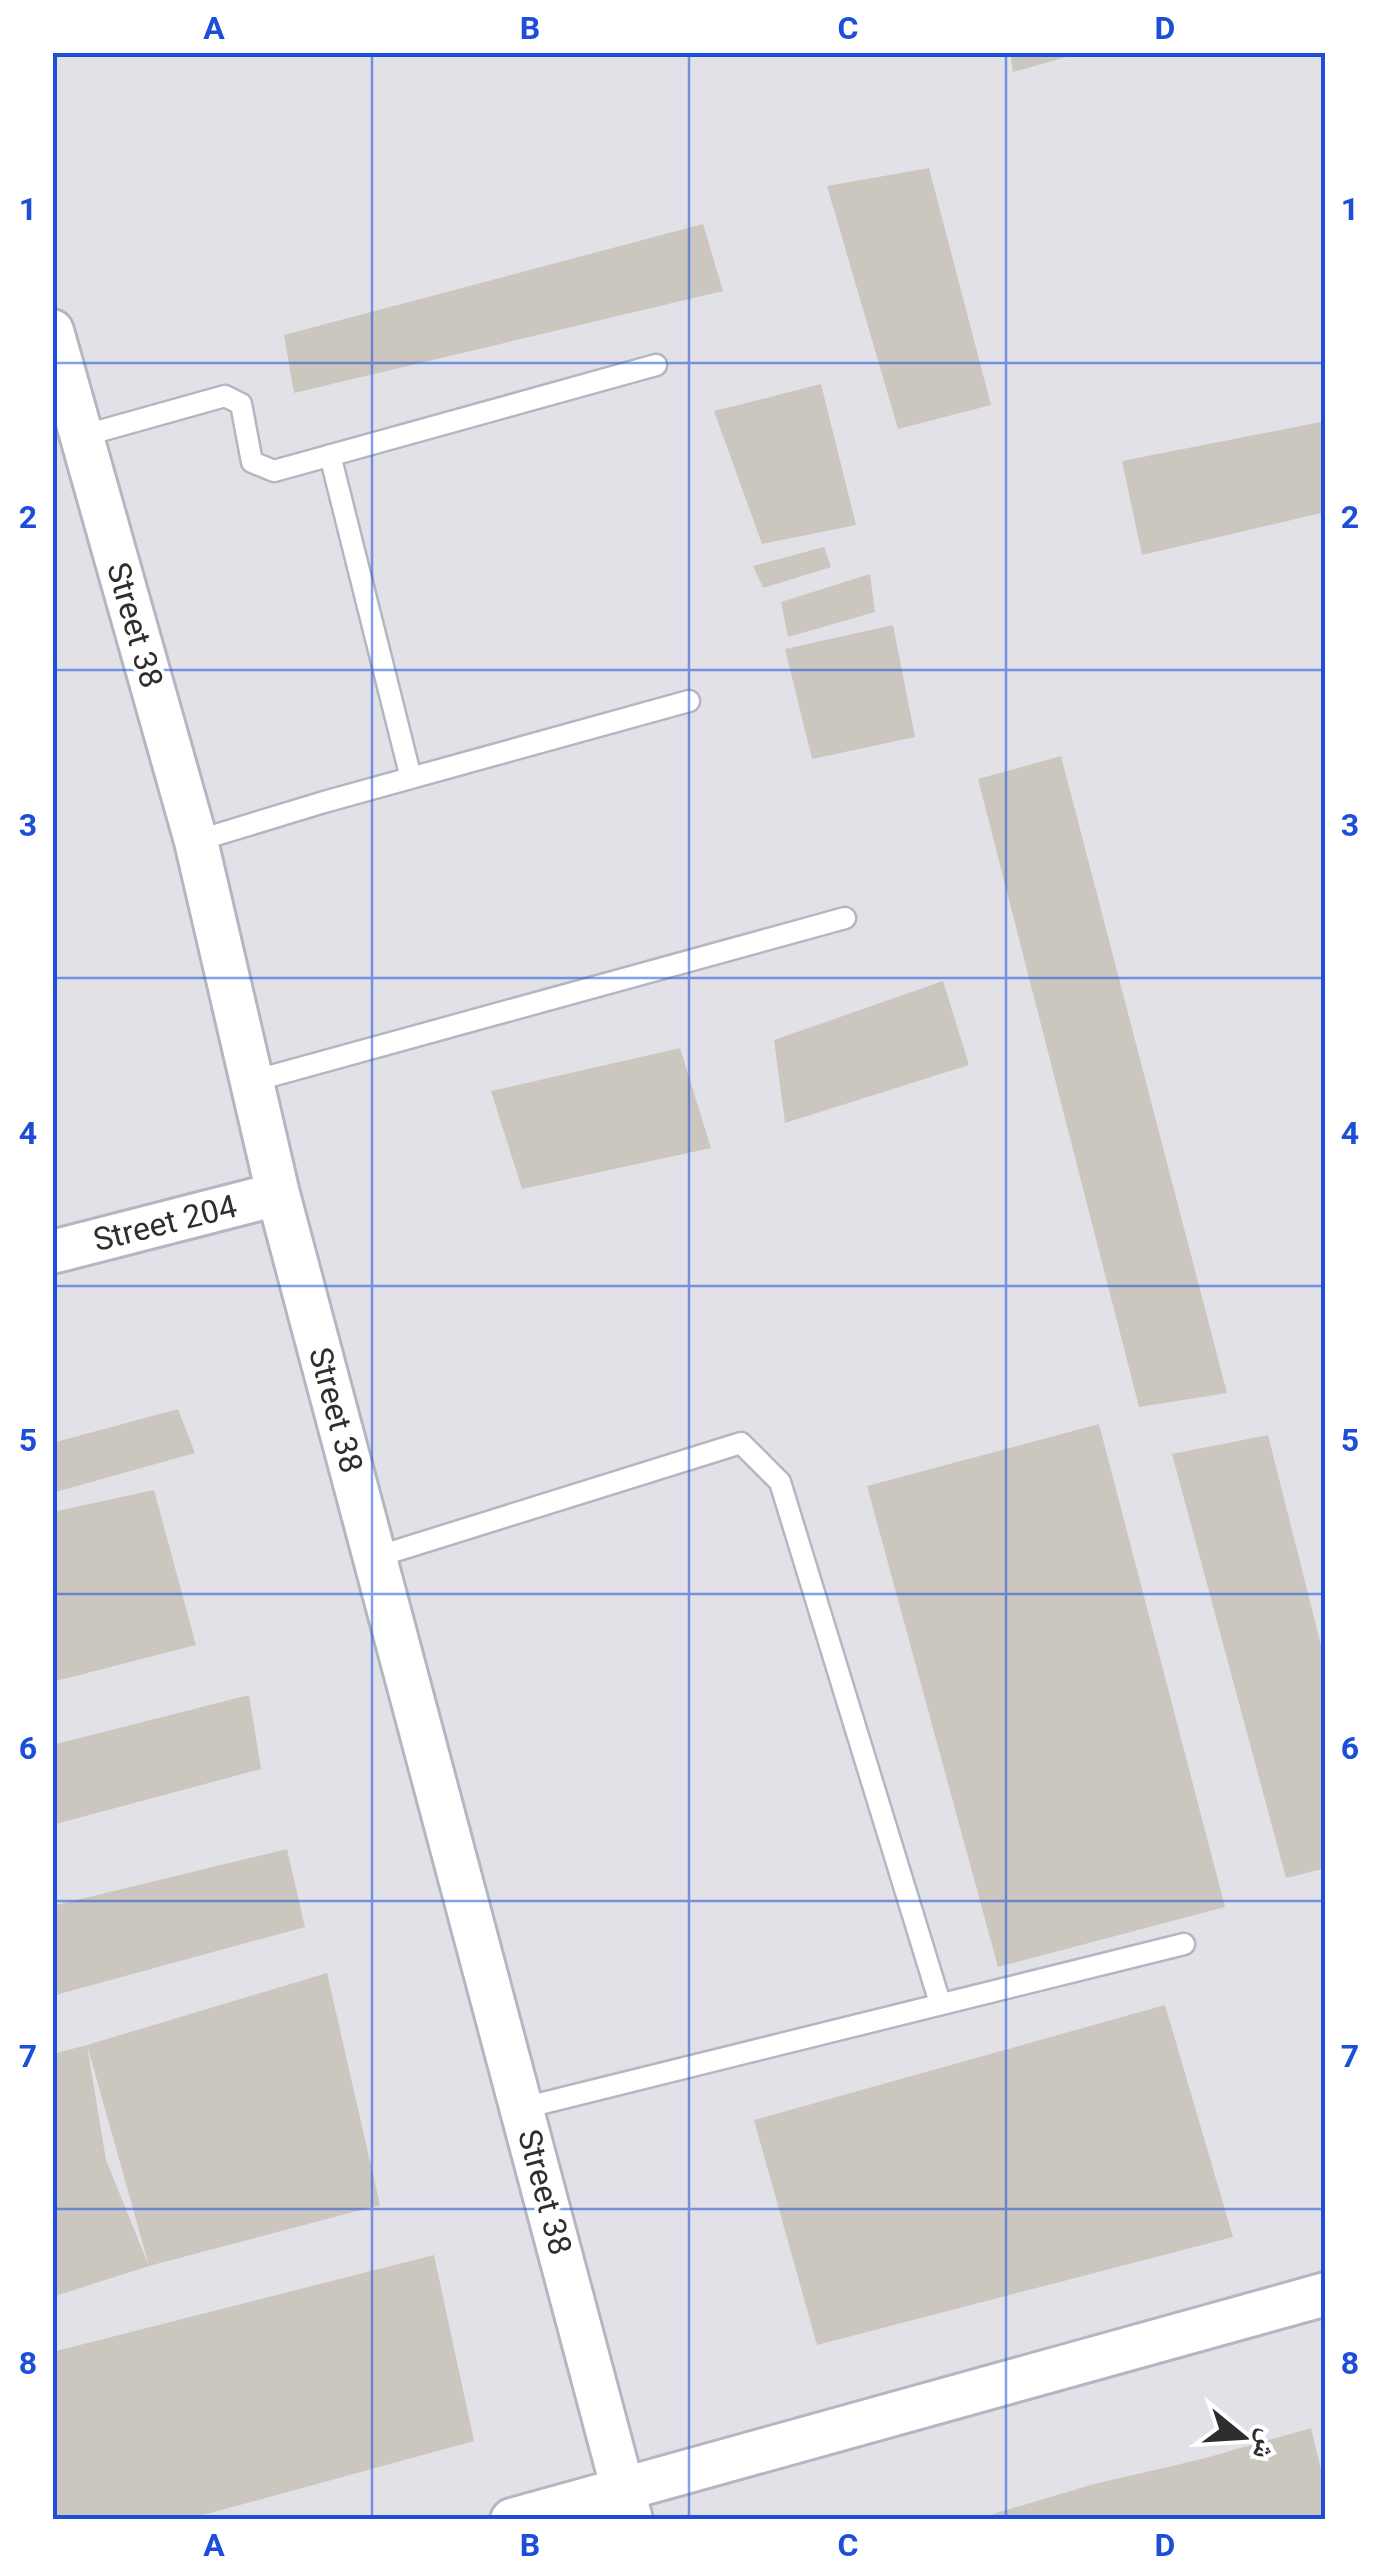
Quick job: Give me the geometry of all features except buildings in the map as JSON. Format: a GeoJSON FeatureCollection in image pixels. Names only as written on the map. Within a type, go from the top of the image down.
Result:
{"type":"FeatureCollection","features":[{"type":"Feature","properties":{"kind":"street","name":"Street 38"},"geometry":{"type":"LineString","coordinates":[[52,330],[196,842],[278,1194],[627,2504]]}},
{"type":"Feature","properties":{"kind":"street","name":"Street 204"},"geometry":{"type":"LineString","coordinates":[[52,1252],[278,1194]]}},
{"type":"Feature","properties":{"kind":"street"},"geometry":{"type":"LineString","coordinates":[[512,2520],[627,2504],[1326,2294]]}},
{"type":"Feature","properties":{"kind":"lane"},"geometry":{"type":"LineString","coordinates":[[82,436],[224,396],[242,404],[252,462],[274,471],[656,364]]}},
{"type":"Feature","properties":{"kind":"lane"},"geometry":{"type":"LineString","coordinates":[[330,455],[411,778]]}},
{"type":"Feature","properties":{"kind":"lane"},"geometry":{"type":"LineString","coordinates":[[196,842],[689,701]]}},
{"type":"Feature","properties":{"kind":"lane"},"geometry":{"type":"LineString","coordinates":[[253,1082],[845,918]]}},
{"type":"Feature","properties":{"kind":"lane"},"geometry":{"type":"LineString","coordinates":[[376,1558],[741,1442],[780,1482],[940,2003]]}},
{"type":"Feature","properties":{"kind":"lane"},"geometry":{"type":"LineString","coordinates":[[523,2108],[1184,1944]]}},
{"type":"Feature","properties":{"kind":"shaded area"},"geometry":{"type":"Polygon","coordinates":[[[53,53],[1325,53],[1325,2519],[53,2519],[53,53]]]}}]}
